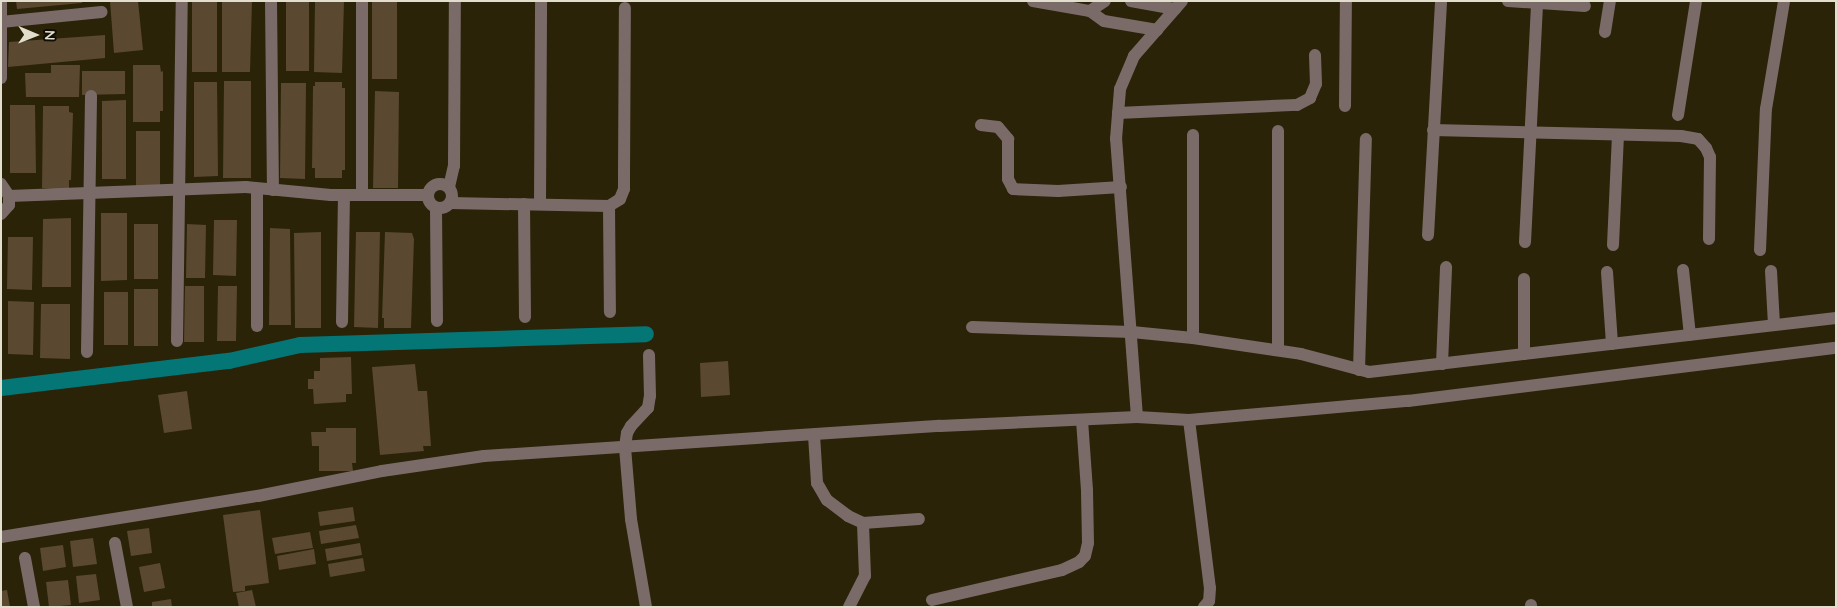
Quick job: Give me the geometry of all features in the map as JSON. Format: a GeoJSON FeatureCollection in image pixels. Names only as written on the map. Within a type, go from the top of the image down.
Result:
{"type":"FeatureCollection","features":[{"type":"Feature","properties":{"kind":"street"},"geometry":{"type":"LineString","coordinates":[[1,1],[1,78]]}},
{"type":"Feature","properties":{"kind":"street"},"geometry":{"type":"LineString","coordinates":[[177,342],[182,1]]}},
{"type":"Feature","properties":{"kind":"street"},"geometry":{"type":"LineString","coordinates":[[272,1],[273,190]]}},
{"type":"Feature","properties":{"kind":"street"},"geometry":{"type":"LineString","coordinates":[[362,1],[362,194]]}},
{"type":"Feature","properties":{"kind":"street"},"geometry":{"type":"LineString","coordinates":[[436,208],[446,207],[450,203],[452,193],[449,187],[454,166],[455,1]]}},
{"type":"Feature","properties":{"kind":"street"},"geometry":{"type":"LineString","coordinates":[[540,204],[541,1]]}},
{"type":"Feature","properties":{"kind":"street"},"geometry":{"type":"LineString","coordinates":[[1033,1],[1090,11],[1104,21],[1157,30]]}},
{"type":"Feature","properties":{"kind":"street"},"geometry":{"type":"LineString","coordinates":[[1090,11],[1105,1]]}},
{"type":"Feature","properties":{"kind":"street"},"geometry":{"type":"LineString","coordinates":[[1131,1],[1179,5]]}},
{"type":"Feature","properties":{"kind":"street"},"geometry":{"type":"LineString","coordinates":[[1345,106],[1346,1]]}},
{"type":"Feature","properties":{"kind":"street"},"geometry":{"type":"LineString","coordinates":[[1428,235],[1441,1]]}},
{"type":"Feature","properties":{"kind":"street"},"geometry":{"type":"LineString","coordinates":[[1508,1],[1585,6]]}},
{"type":"Feature","properties":{"kind":"street"},"geometry":{"type":"LineString","coordinates":[[1605,32],[1610,1]]}},
{"type":"Feature","properties":{"kind":"street"},"geometry":{"type":"LineString","coordinates":[[1678,115],[1696,1]]}},
{"type":"Feature","properties":{"kind":"street"},"geometry":{"type":"LineString","coordinates":[[1760,250],[1766,109],[1784,1]]}},
{"type":"Feature","properties":{"kind":"street"},"geometry":{"type":"LineString","coordinates":[[1524,242],[1538,3]]}},
{"type":"Feature","properties":{"kind":"street"},"geometry":{"type":"LineString","coordinates":[[1137,417],[1116,139],[1120,88],[1134,56],[1179,5]]}},
{"type":"Feature","properties":{"kind":"street"},"geometry":{"type":"LineString","coordinates":[[450,203],[609,206],[620,198],[624,189],[625,8]]}},
{"type":"Feature","properties":{"kind":"street"},"geometry":{"type":"LineString","coordinates":[[2,22],[102,12]]}},
{"type":"Feature","properties":{"kind":"street"},"geometry":{"type":"LineString","coordinates":[[1118,113],[1297,105],[1310,98],[1316,84],[1315,55]]}},
{"type":"Feature","properties":{"kind":"street"},"geometry":{"type":"LineString","coordinates":[[87,352],[91,96]]}},
{"type":"Feature","properties":{"kind":"street"},"geometry":{"type":"LineString","coordinates":[[981,125],[998,127],[1008,139],[1008,179],[1013,189],[1058,191],[1121,187]]}},
{"type":"Feature","properties":{"kind":"street"},"geometry":{"type":"LineString","coordinates":[[1433,130],[1680,136],[1698,139],[1706,148],[1710,157],[1709,239]]}},
{"type":"Feature","properties":{"kind":"street"},"geometry":{"type":"LineString","coordinates":[[1278,131],[1278,350]]}},
{"type":"Feature","properties":{"kind":"street"},"geometry":{"type":"LineString","coordinates":[[1613,245],[1618,134]]}},
{"type":"Feature","properties":{"kind":"street"},"geometry":{"type":"LineString","coordinates":[[1193,135],[1193,338]]}},
{"type":"Feature","properties":{"kind":"street"},"geometry":{"type":"LineString","coordinates":[[1359,370],[1366,139]]}},
{"type":"Feature","properties":{"kind":"street"},"geometry":{"type":"LineString","coordinates":[[1,184],[9,196],[9,205],[1,214]]}},
{"type":"Feature","properties":{"kind":"street"},"geometry":{"type":"LineString","coordinates":[[437,321],[436,208],[432,205],[428,195],[430,190],[438,184],[449,187]]}},
{"type":"Feature","properties":{"kind":"street"},"geometry":{"type":"LineString","coordinates":[[9,196],[180,191],[216,188],[344,194],[428,195]]}},
{"type":"Feature","properties":{"kind":"street"},"geometry":{"type":"LineString","coordinates":[[257,189],[257,326]]}},
{"type":"Feature","properties":{"kind":"street"},"geometry":{"type":"LineString","coordinates":[[342,322],[344,194]]}},
{"type":"Feature","properties":{"kind":"street"},"geometry":{"type":"LineString","coordinates":[[524,204],[524,317]]}},
{"type":"Feature","properties":{"kind":"street"},"geometry":{"type":"LineString","coordinates":[[609,206],[610,312]]}},
{"type":"Feature","properties":{"kind":"street"},"geometry":{"type":"LineString","coordinates":[[1442,364],[1446,267]]}},
{"type":"Feature","properties":{"kind":"street"},"geometry":{"type":"LineString","coordinates":[[1683,270],[1690,335]]}},
{"type":"Feature","properties":{"kind":"street"},"geometry":{"type":"LineString","coordinates":[[1771,271],[1774,325]]}},
{"type":"Feature","properties":{"kind":"street"},"geometry":{"type":"LineString","coordinates":[[1607,272],[1612,344]]}},
{"type":"Feature","properties":{"kind":"street"},"geometry":{"type":"LineString","coordinates":[[1524,279],[1524,354]]}},
{"type":"Feature","properties":{"kind":"street"},"geometry":{"type":"LineString","coordinates":[[972,327],[1132,332],[1193,338],[1300,354],[1369,372],[1836,318]]}},
{"type":"Feature","properties":{"kind":"street"},"geometry":{"type":"LineString","coordinates":[[1,537],[258,496],[382,471],[484,456],[940,426],[1137,417],[1189,420],[1408,401],[1836,348]]}},
{"type":"Feature","properties":{"kind":"street"},"geometry":{"type":"LineString","coordinates":[[646,607],[631,519],[625,446],[631,426],[648,408],[650,396],[649,355]]}},
{"type":"Feature","properties":{"kind":"street"},"geometry":{"type":"LineString","coordinates":[[932,600],[1062,570],[1079,562],[1085,556],[1088,543],[1087,490],[1082,420]]}},
{"type":"Feature","properties":{"kind":"street"},"geometry":{"type":"LineString","coordinates":[[1189,420],[1210,588],[1209,601],[1204,607]]}},
{"type":"Feature","properties":{"kind":"street"},"geometry":{"type":"LineString","coordinates":[[814,435],[817,483],[820,492],[848,516],[864,523],[919,519]]}},
{"type":"Feature","properties":{"kind":"street"},"geometry":{"type":"LineString","coordinates":[[849,607],[865,576],[864,523]]}},
{"type":"Feature","properties":{"kind":"street"},"geometry":{"type":"LineString","coordinates":[[115,543],[127,607]]}},
{"type":"Feature","properties":{"kind":"street"},"geometry":{"type":"LineString","coordinates":[[25,558],[34,607]]}},
{"type":"Feature","properties":{"kind":"building"},"geometry":{"type":"Polygon","coordinates":[[[16,1],[82,1],[82,3],[17,9],[16,1]]]}},
{"type":"Feature","properties":{"kind":"building"},"geometry":{"type":"Polygon","coordinates":[[[110,1],[138,1],[143,50],[114,53],[110,1]]]}},
{"type":"Feature","properties":{"kind":"building"},"geometry":{"type":"Polygon","coordinates":[[[192,1],[217,1],[217,72],[192,72],[192,1]]]}},
{"type":"Feature","properties":{"kind":"building"},"geometry":{"type":"Polygon","coordinates":[[[222,1],[252,1],[250,72],[222,72],[222,1]]]}},
{"type":"Feature","properties":{"kind":"building"},"geometry":{"type":"Polygon","coordinates":[[[286,1],[309,1],[309,71],[286,71],[286,1]]]}},
{"type":"Feature","properties":{"kind":"building"},"geometry":{"type":"Polygon","coordinates":[[[315,1],[344,1],[342,73],[314,72],[315,1]]]}},
{"type":"Feature","properties":{"kind":"building"},"geometry":{"type":"Polygon","coordinates":[[[372,1],[397,1],[397,79],[372,79],[372,1]]]}},
{"type":"Feature","properties":{"kind":"building"},"geometry":{"type":"Polygon","coordinates":[[[105,35],[105,58],[8,67],[9,42],[105,35]]]}},
{"type":"Feature","properties":{"kind":"building"},"geometry":{"type":"Polygon","coordinates":[[[51,65],[80,65],[79,97],[26,97],[25,73],[51,73],[51,65]]]}},
{"type":"Feature","properties":{"kind":"building"},"geometry":{"type":"Polygon","coordinates":[[[133,65],[160,65],[161,72],[163,71],[163,111],[160,111],[160,122],[133,122],[133,65]]]}},
{"type":"Feature","properties":{"kind":"building"},"geometry":{"type":"Polygon","coordinates":[[[82,71],[125,71],[125,94],[82,95],[82,71]]]}},
{"type":"Feature","properties":{"kind":"building"},"geometry":{"type":"Polygon","coordinates":[[[224,81],[251,81],[251,178],[223,178],[224,81]]]}},
{"type":"Feature","properties":{"kind":"building"},"geometry":{"type":"Polygon","coordinates":[[[194,82],[217,82],[218,176],[194,177],[194,82]]]}},
{"type":"Feature","properties":{"kind":"building"},"geometry":{"type":"Polygon","coordinates":[[[315,82],[342,82],[342,88],[345,88],[345,170],[342,170],[342,178],[315,178],[315,168],[312,168],[313,86],[315,86],[315,82]]]}},
{"type":"Feature","properties":{"kind":"building"},"geometry":{"type":"Polygon","coordinates":[[[281,83],[306,83],[305,179],[280,178],[281,83]]]}},
{"type":"Feature","properties":{"kind":"building"},"geometry":{"type":"Polygon","coordinates":[[[375,91],[399,92],[398,188],[373,188],[375,91]]]}},
{"type":"Feature","properties":{"kind":"building"},"geometry":{"type":"Polygon","coordinates":[[[126,100],[126,179],[102,179],[102,101],[126,100]]]}},
{"type":"Feature","properties":{"kind":"building"},"geometry":{"type":"Polygon","coordinates":[[[10,105],[35,105],[36,173],[10,173],[10,105]]]}},
{"type":"Feature","properties":{"kind":"building"},"geometry":{"type":"Polygon","coordinates":[[[43,106],[69,106],[69,112],[73,113],[69,190],[42,188],[43,106]]]}},
{"type":"Feature","properties":{"kind":"building"},"geometry":{"type":"Polygon","coordinates":[[[136,131],[160,131],[160,186],[136,186],[136,131]]]}},
{"type":"Feature","properties":{"kind":"building"},"geometry":{"type":"Polygon","coordinates":[[[101,213],[127,213],[127,280],[101,281],[101,213]]]}},
{"type":"Feature","properties":{"kind":"building"},"geometry":{"type":"Polygon","coordinates":[[[71,218],[71,287],[42,287],[43,219],[71,218]]]}},
{"type":"Feature","properties":{"kind":"building"},"geometry":{"type":"Polygon","coordinates":[[[214,220],[237,220],[236,276],[213,275],[214,220]]]}},
{"type":"Feature","properties":{"kind":"building"},"geometry":{"type":"Polygon","coordinates":[[[134,224],[158,224],[158,279],[134,279],[134,224]]]}},
{"type":"Feature","properties":{"kind":"building"},"geometry":{"type":"Polygon","coordinates":[[[187,224],[206,225],[205,278],[186,278],[187,224]]]}},
{"type":"Feature","properties":{"kind":"building"},"geometry":{"type":"Polygon","coordinates":[[[270,228],[290,229],[291,325],[269,325],[270,228]]]}},
{"type":"Feature","properties":{"kind":"building"},"geometry":{"type":"Polygon","coordinates":[[[321,232],[321,328],[295,328],[294,233],[321,232]]]}},
{"type":"Feature","properties":{"kind":"building"},"geometry":{"type":"Polygon","coordinates":[[[356,232],[380,232],[378,328],[354,327],[356,232]]]}},
{"type":"Feature","properties":{"kind":"building"},"geometry":{"type":"Polygon","coordinates":[[[385,232],[412,233],[414,239],[411,328],[384,328],[384,318],[382,318],[385,232]]]}},
{"type":"Feature","properties":{"kind":"building"},"geometry":{"type":"Polygon","coordinates":[[[8,237],[33,237],[32,290],[7,289],[8,237]]]}},
{"type":"Feature","properties":{"kind":"building"},"geometry":{"type":"Polygon","coordinates":[[[185,286],[204,286],[204,342],[184,342],[185,286]]]}},
{"type":"Feature","properties":{"kind":"building"},"geometry":{"type":"Polygon","coordinates":[[[218,286],[237,286],[236,341],[217,341],[218,286]]]}},
{"type":"Feature","properties":{"kind":"building"},"geometry":{"type":"Polygon","coordinates":[[[134,289],[158,289],[158,346],[134,346],[134,289]]]}},
{"type":"Feature","properties":{"kind":"building"},"geometry":{"type":"Polygon","coordinates":[[[104,292],[128,292],[128,345],[104,345],[104,292]]]}},
{"type":"Feature","properties":{"kind":"building"},"geometry":{"type":"Polygon","coordinates":[[[8,301],[34,302],[33,355],[8,354],[8,301]]]}},
{"type":"Feature","properties":{"kind":"building"},"geometry":{"type":"Polygon","coordinates":[[[41,304],[70,304],[70,359],[40,358],[41,304]]]}},
{"type":"Feature","properties":{"kind":"building"},"geometry":{"type":"Polygon","coordinates":[[[351,357],[352,394],[346,394],[346,402],[314,404],[313,389],[308,389],[308,379],[314,379],[314,371],[320,371],[320,358],[351,357]]]}},
{"type":"Feature","properties":{"kind":"building"},"geometry":{"type":"Polygon","coordinates":[[[728,361],[730,395],[701,397],[700,363],[728,361]]]}},
{"type":"Feature","properties":{"kind":"building"},"geometry":{"type":"Polygon","coordinates":[[[415,364],[418,391],[427,391],[431,446],[423,446],[424,451],[380,455],[372,367],[415,364]]]}},
{"type":"Feature","properties":{"kind":"building"},"geometry":{"type":"Polygon","coordinates":[[[187,391],[192,429],[164,433],[158,395],[187,391]]]}},
{"type":"Feature","properties":{"kind":"building"},"geometry":{"type":"Polygon","coordinates":[[[326,428],[356,428],[356,463],[352,463],[353,471],[319,471],[319,446],[312,446],[311,432],[326,432],[326,428]]]}},
{"type":"Feature","properties":{"kind":"building"},"geometry":{"type":"Polygon","coordinates":[[[353,507],[355,521],[320,526],[318,512],[353,507]]]}},
{"type":"Feature","properties":{"kind":"building"},"geometry":{"type":"Polygon","coordinates":[[[260,510],[269,583],[245,586],[245,591],[233,592],[223,515],[260,510]]]}},
{"type":"Feature","properties":{"kind":"building"},"geometry":{"type":"Polygon","coordinates":[[[356,525],[359,538],[321,544],[319,531],[356,525]]]}},
{"type":"Feature","properties":{"kind":"building"},"geometry":{"type":"Polygon","coordinates":[[[149,528],[152,553],[131,556],[127,531],[149,528]]]}},
{"type":"Feature","properties":{"kind":"building"},"geometry":{"type":"Polygon","coordinates":[[[310,532],[313,548],[275,554],[272,538],[310,532]]]}},
{"type":"Feature","properties":{"kind":"building"},"geometry":{"type":"Polygon","coordinates":[[[93,538],[97,564],[73,567],[70,541],[93,538]]]}},
{"type":"Feature","properties":{"kind":"building"},"geometry":{"type":"Polygon","coordinates":[[[360,543],[362,555],[327,561],[325,549],[360,543]]]}},
{"type":"Feature","properties":{"kind":"building"},"geometry":{"type":"Polygon","coordinates":[[[63,545],[66,567],[43,571],[40,548],[63,545]]]}},
{"type":"Feature","properties":{"kind":"building"},"geometry":{"type":"Polygon","coordinates":[[[314,549],[316,564],[279,570],[277,556],[314,549]]]}},
{"type":"Feature","properties":{"kind":"building"},"geometry":{"type":"Polygon","coordinates":[[[363,558],[365,571],[330,577],[328,564],[363,558]]]}},
{"type":"Feature","properties":{"kind":"building"},"geometry":{"type":"Polygon","coordinates":[[[160,563],[165,588],[144,592],[139,567],[160,563]]]}},
{"type":"Feature","properties":{"kind":"building"},"geometry":{"type":"Polygon","coordinates":[[[96,574],[100,600],[79,603],[76,576],[96,574]]]}},
{"type":"Feature","properties":{"kind":"building"},"geometry":{"type":"Polygon","coordinates":[[[68,580],[71,605],[49,607],[46,582],[68,580]]]}},
{"type":"Feature","properties":{"kind":"building"},"geometry":{"type":"Polygon","coordinates":[[[7,590],[10,607],[1,607],[1,591],[7,590]]]}},
{"type":"Feature","properties":{"kind":"building"},"geometry":{"type":"Polygon","coordinates":[[[252,590],[256,607],[239,607],[236,593],[252,590]]]}},
{"type":"Feature","properties":{"kind":"building"},"geometry":{"type":"Polygon","coordinates":[[[171,599],[172,607],[152,607],[152,602],[171,599]]]}},
{"type":"Feature","properties":{"kind":"waterway"},"geometry":{"type":"LineString","coordinates":[[1,388],[229,361],[300,345],[646,334]]}}]}
